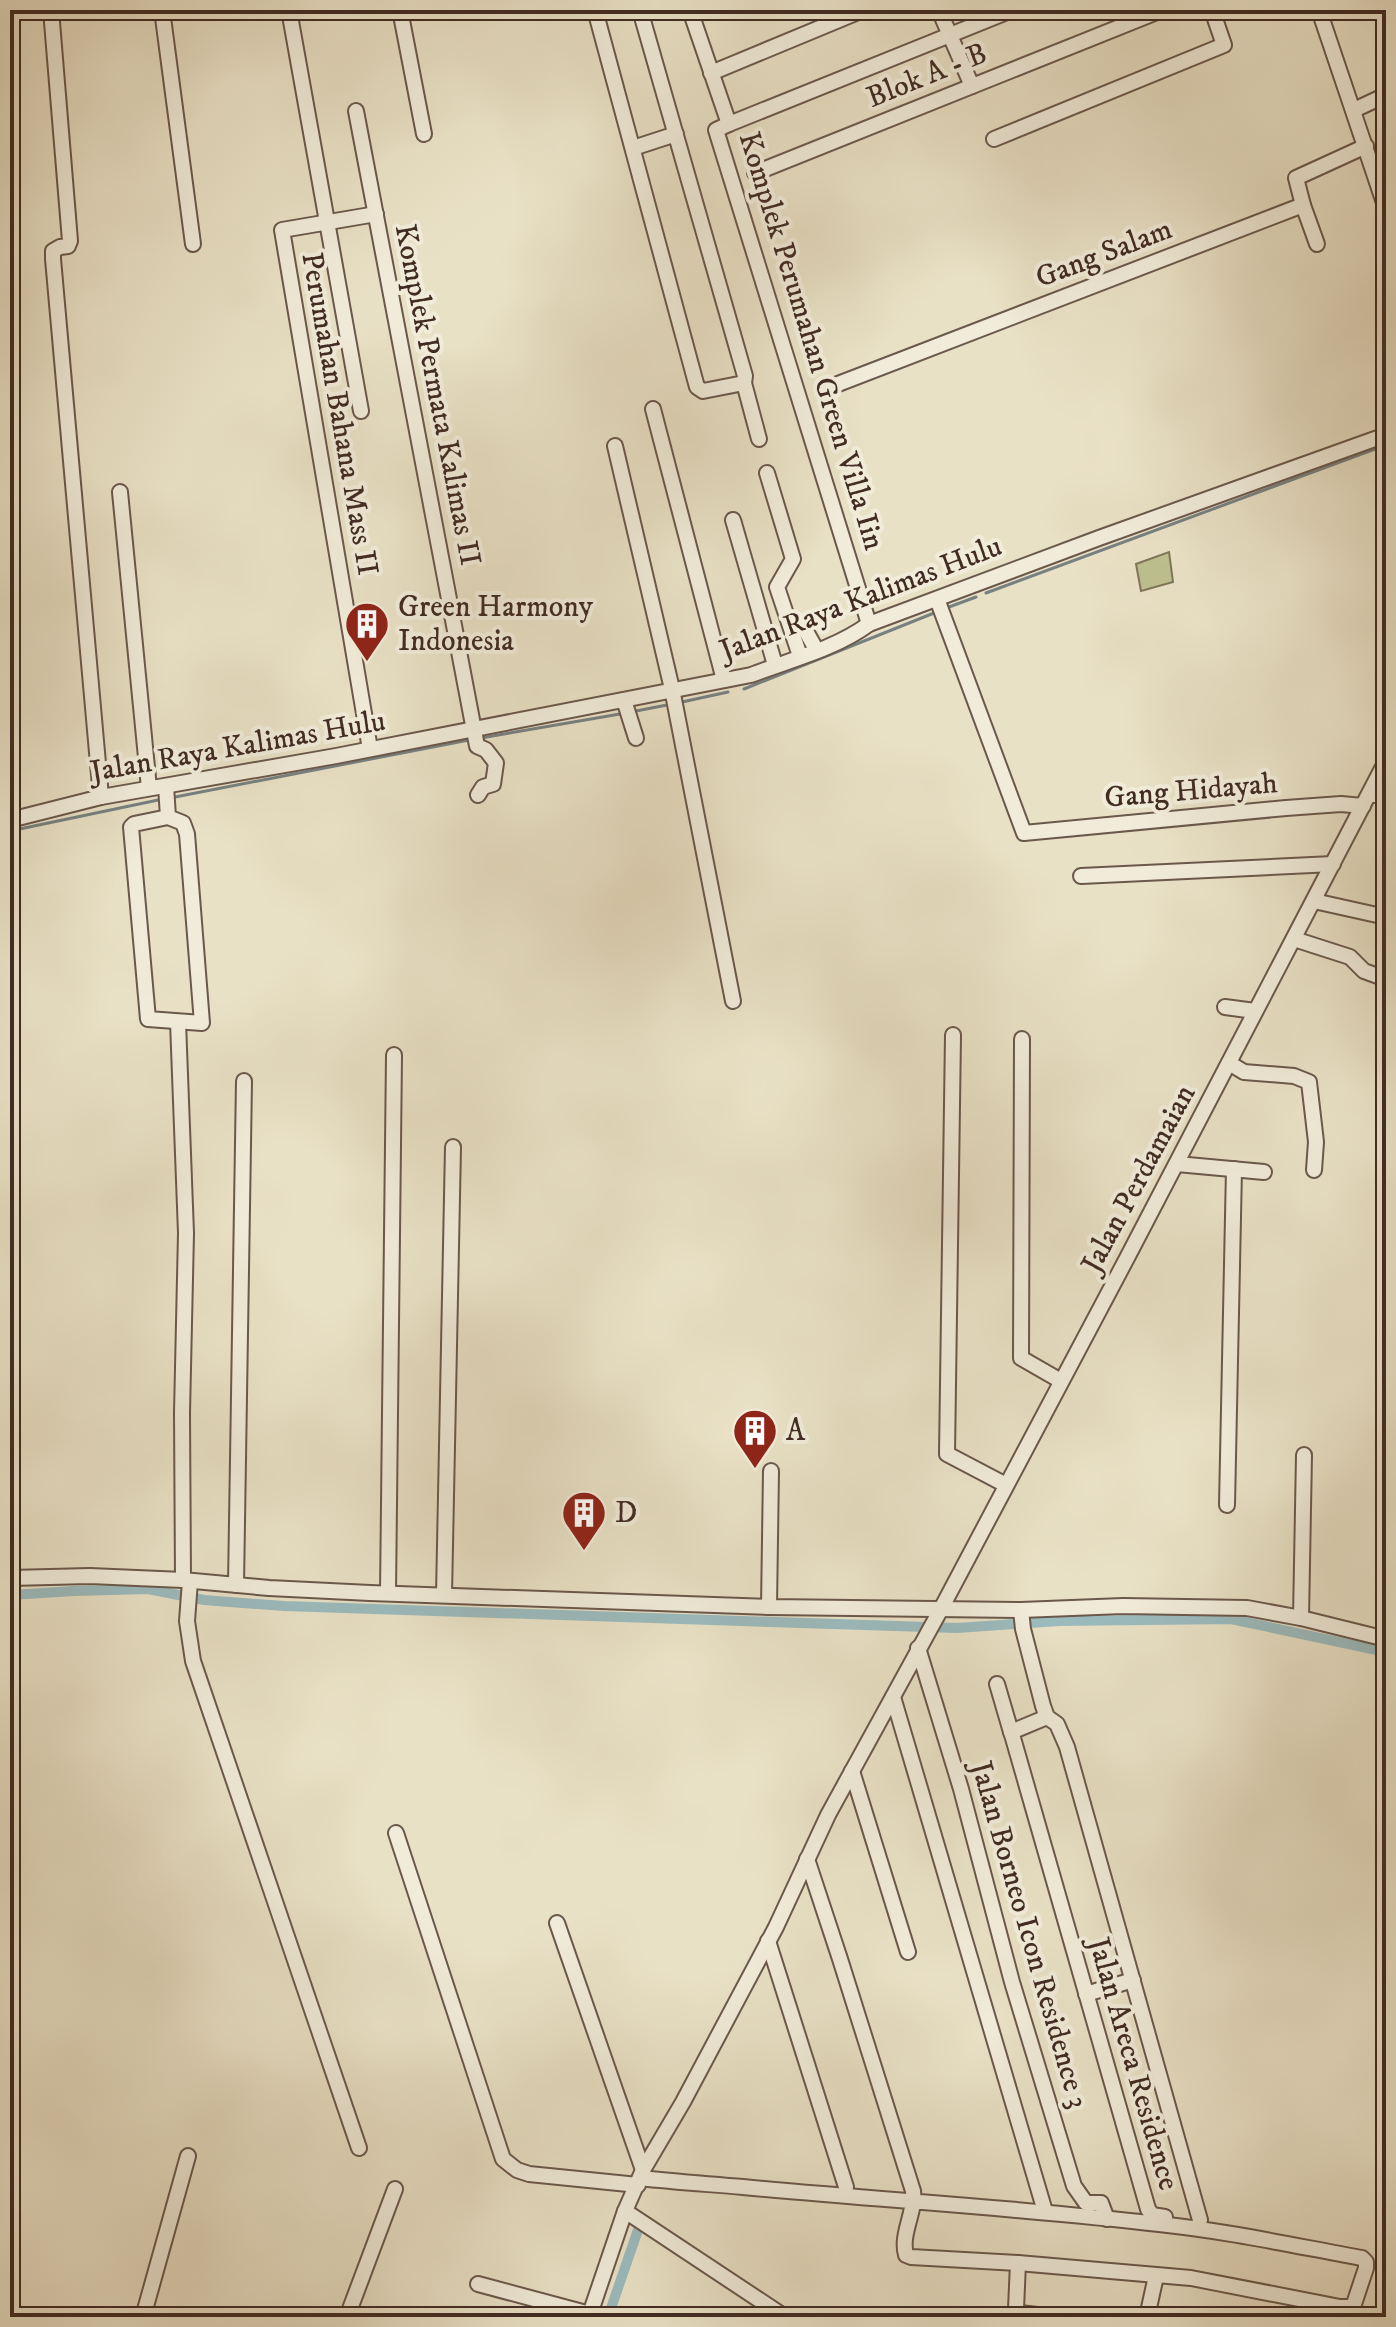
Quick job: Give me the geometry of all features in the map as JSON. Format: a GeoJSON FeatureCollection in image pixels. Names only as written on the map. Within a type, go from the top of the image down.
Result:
{"type":"FeatureCollection","features":[{"type":"Feature","properties":{"kind":"street"},"geometry":{"type":"LineString","coordinates":[[51,10],[70,241],[68,246],[52,252],[101,797]]}},
{"type":"Feature","properties":{"kind":"street"},"geometry":{"type":"LineString","coordinates":[[162,10],[193,244]]}},
{"type":"Feature","properties":{"kind":"street"},"geometry":{"type":"LineString","coordinates":[[289,10],[361,411]]}},
{"type":"Feature","properties":{"kind":"street"},"geometry":{"type":"LineString","coordinates":[[400,10],[424,134]]}},
{"type":"Feature","properties":{"kind":"street"},"geometry":{"type":"LineString","coordinates":[[595,10],[697,387],[703,391],[744,383]]}},
{"type":"Feature","properties":{"kind":"street"},"geometry":{"type":"LineString","coordinates":[[640,10],[745,376],[744,383],[759,439]]}},
{"type":"Feature","properties":{"kind":"street"},"geometry":{"type":"LineString","coordinates":[[690,10],[728,123],[1012,10]]}},
{"type":"Feature","properties":{"kind":"street"},"geometry":{"type":"LineString","coordinates":[[711,73],[863,10]]}},
{"type":"Feature","properties":{"kind":"street"},"geometry":{"type":"LineString","coordinates":[[939,10],[972,86]]}},
{"type":"Feature","properties":{"kind":"street","name":"Blok A - B"},"geometry":{"type":"LineString","coordinates":[[755,173],[1162,10]]}},
{"type":"Feature","properties":{"kind":"street"},"geometry":{"type":"LineString","coordinates":[[994,139],[1224,45],[1212,10]]}},
{"type":"Feature","properties":{"kind":"street"},"geometry":{"type":"LineString","coordinates":[[1322,11],[1386,209]]}},
{"type":"Feature","properties":{"kind":"street"},"geometry":{"type":"LineString","coordinates":[[1354,110],[1386,95]]}},
{"type":"Feature","properties":{"kind":"street","name":"Komplek Permata Kalimas II"},"geometry":{"type":"LineString","coordinates":[[356,111],[475,736]]}},
{"type":"Feature","properties":{"kind":"street","name":"Komplek Perumahan Green Villa Iin"},"geometry":{"type":"LineString","coordinates":[[728,123],[716,130],[869,624]]}},
{"type":"Feature","properties":{"kind":"street"},"geometry":{"type":"LineString","coordinates":[[633,148],[676,134]]}},
{"type":"Feature","properties":{"kind":"street"},"geometry":{"type":"LineString","coordinates":[[1317,244],[1296,178],[1366,146]]}},
{"type":"Feature","properties":{"kind":"street","name":"Gang Salam"},"geometry":{"type":"LineString","coordinates":[[825,389],[1303,205]]}},
{"type":"Feature","properties":{"kind":"street","name":"Perumahan Bahana Mass II"},"geometry":{"type":"LineString","coordinates":[[370,749],[282,230],[376,214]]}},
{"type":"Feature","properties":{"kind":"street"},"geometry":{"type":"LineString","coordinates":[[653,409],[724,680]]}},
{"type":"Feature","properties":{"kind":"street","name":"Jalan Raya Kalimas Hulu"},"geometry":{"type":"LineString","coordinates":[[10,820],[149,788],[167,800],[370,749],[475,736],[672,689],[751,675],[817,651],[869,624],[1386,435]]}},
{"type":"Feature","properties":{"kind":"street"},"geometry":{"type":"LineString","coordinates":[[615,446],[672,689],[733,1001]]}},
{"type":"Feature","properties":{"kind":"street"},"geometry":{"type":"LineString","coordinates":[[767,473],[792,554],[792,563],[777,587],[800,656]]}},
{"type":"Feature","properties":{"kind":"street"},"geometry":{"type":"LineString","coordinates":[[120,492],[149,788]]}},
{"type":"Feature","properties":{"kind":"street"},"geometry":{"type":"LineString","coordinates":[[733,520],[775,665]]}},
{"type":"Feature","properties":{"kind":"street","name":"Gang Hidayah"},"geometry":{"type":"LineString","coordinates":[[937,599],[1024,833],[1341,804],[1386,797]]}},
{"type":"Feature","properties":{"kind":"street"},"geometry":{"type":"LineString","coordinates":[[803,626],[817,651]]}},
{"type":"Feature","properties":{"kind":"street"},"geometry":{"type":"LineString","coordinates":[[624,700],[636,738]]}},
{"type":"Feature","properties":{"kind":"street"},"geometry":{"type":"LineString","coordinates":[[475,736],[477,746],[486,750],[496,763],[493,784],[483,787],[478,795]]}},
{"type":"Feature","properties":{"kind":"street","name":"Jalan Perdamaian"},"geometry":{"type":"LineString","coordinates":[[590,2315],[632,2216],[640,2178],[768,1941],[828,1815],[1177,1164],[1386,761]]}},
{"type":"Feature","properties":{"kind":"street"},"geometry":{"type":"LineString","coordinates":[[167,800],[187,834],[202,1023],[148,1019],[131,827],[167,800]]}},
{"type":"Feature","properties":{"kind":"street"},"geometry":{"type":"LineString","coordinates":[[1081,876],[1333,864]]}},
{"type":"Feature","properties":{"kind":"street"},"geometry":{"type":"LineString","coordinates":[[1314,901],[1386,917]]}},
{"type":"Feature","properties":{"kind":"street"},"geometry":{"type":"LineString","coordinates":[[1294,939],[1350,957],[1364,971],[1386,979]]}},
{"type":"Feature","properties":{"kind":"street"},"geometry":{"type":"LineString","coordinates":[[1225,1007],[1255,1011]]}},
{"type":"Feature","properties":{"kind":"street"},"geometry":{"type":"LineString","coordinates":[[178,1022],[186,1233],[182,1413],[187,1621],[193,1661],[359,2148]]}},
{"type":"Feature","properties":{"kind":"street"},"geometry":{"type":"LineString","coordinates":[[953,1035],[947,1454],[1006,1485]]}},
{"type":"Feature","properties":{"kind":"street"},"geometry":{"type":"LineString","coordinates":[[1022,1039],[1021,1358],[1061,1381]]}},
{"type":"Feature","properties":{"kind":"street"},"geometry":{"type":"LineString","coordinates":[[388,1593],[394,1055]]}},
{"type":"Feature","properties":{"kind":"street"},"geometry":{"type":"LineString","coordinates":[[1229,1063],[1244,1072],[1294,1076],[1309,1082],[1316,1142],[1314,1170]]}},
{"type":"Feature","properties":{"kind":"street"},"geometry":{"type":"LineString","coordinates":[[236,1585],[244,1081]]}},
{"type":"Feature","properties":{"kind":"street"},"geometry":{"type":"LineString","coordinates":[[444,1595],[453,1147]]}},
{"type":"Feature","properties":{"kind":"street"},"geometry":{"type":"LineString","coordinates":[[1177,1164],[1264,1172]]}},
{"type":"Feature","properties":{"kind":"street"},"geometry":{"type":"LineString","coordinates":[[1227,1505],[1234,1169]]}},
{"type":"Feature","properties":{"kind":"street"},"geometry":{"type":"LineString","coordinates":[[1301,1618],[1304,1455]]}},
{"type":"Feature","properties":{"kind":"street"},"geometry":{"type":"LineString","coordinates":[[769,1607],[771,1471]]}},
{"type":"Feature","properties":{"kind":"street"},"geometry":{"type":"LineString","coordinates":[[10,1578],[90,1576],[388,1593],[769,1607],[934,1620],[1022,1620],[1123,1606],[1247,1608],[1386,1639]]}},
{"type":"Feature","properties":{"kind":"street","name":"Jalan Areca Residence"},"geometry":{"type":"LineString","coordinates":[[997,1684],[1149,2212],[1156,2216],[1200,2220],[1067,1747],[1057,1724],[1047,1717],[1022,1620]]}},
{"type":"Feature","properties":{"kind":"street","name":"Jalan Borneo Icon Residence 3"},"geometry":{"type":"LineString","coordinates":[[918,1648],[961,1789],[1012,1982],[1074,2186],[1086,2203],[1101,2203],[1107,2219]]}},
{"type":"Feature","properties":{"kind":"street","name":"Jalan Borneo Icon Residence 3"},"geometry":{"type":"LineString","coordinates":[[893,1697],[1044,2208]]}},
{"type":"Feature","properties":{"kind":"street"},"geometry":{"type":"LineString","coordinates":[[1011,1732],[1047,1717]]}},
{"type":"Feature","properties":{"kind":"street"},"geometry":{"type":"LineString","coordinates":[[852,1771],[908,1952]]}},
{"type":"Feature","properties":{"kind":"street"},"geometry":{"type":"LineString","coordinates":[[396,1833],[503,2159],[517,2170],[529,2174],[640,2178],[686,2184],[913,2203],[1107,2219],[1162,2224],[1263,2240],[1362,2258],[1366,2262],[1351,2307],[1191,2278],[906,2255],[904,2248],[913,2203],[913,2191],[807,1859]]}},
{"type":"Feature","properties":{"kind":"street"},"geometry":{"type":"LineString","coordinates":[[557,1923],[640,2178]]}},
{"type":"Feature","properties":{"kind":"street"},"geometry":{"type":"LineString","coordinates":[[768,1941],[846,2187]]}},
{"type":"Feature","properties":{"kind":"street"},"geometry":{"type":"LineString","coordinates":[[1086,1994],[1133,1980]]}},
{"type":"Feature","properties":{"kind":"street"},"geometry":{"type":"LineString","coordinates":[[143,2317],[188,2156]]}},
{"type":"Feature","properties":{"kind":"street"},"geometry":{"type":"LineString","coordinates":[[347,2317],[395,2189]]}},
{"type":"Feature","properties":{"kind":"street"},"geometry":{"type":"LineString","coordinates":[[632,2216],[785,2317]]}},
{"type":"Feature","properties":{"kind":"street"},"geometry":{"type":"LineString","coordinates":[[1200,2220],[1220,2224]]}},
{"type":"Feature","properties":{"kind":"street"},"geometry":{"type":"LineString","coordinates":[[1018,2263],[1016,2309],[1020,2313],[1054,2317]]}},
{"type":"Feature","properties":{"kind":"street"},"geometry":{"type":"LineString","coordinates":[[1147,2317],[1156,2276]]}},
{"type":"Feature","properties":{"kind":"street"},"geometry":{"type":"LineString","coordinates":[[478,2284],[590,2315]]}},
{"type":"Feature","properties":{"kind":"green space"},"geometry":{"type":"Polygon","coordinates":[[[1169,552],[1173,582],[1141,591],[1136,564],[1169,552]]]}},
{"type":"Feature","properties":{"kind":"waterway"},"geometry":{"type":"LineString","coordinates":[[986,593],[1386,445]]}},
{"type":"Feature","properties":{"kind":"waterway"},"geometry":{"type":"LineString","coordinates":[[949,607],[976,597]]}},
{"type":"Feature","properties":{"kind":"waterway"},"geometry":{"type":"LineString","coordinates":[[744,689],[934,613]]}},
{"type":"Feature","properties":{"kind":"waterway"},"geometry":{"type":"LineString","coordinates":[[682,702],[728,692]]}},
{"type":"Feature","properties":{"kind":"waterway"},"geometry":{"type":"LineString","coordinates":[[636,711],[667,705]]}},
{"type":"Feature","properties":{"kind":"waterway"},"geometry":{"type":"LineString","coordinates":[[481,738],[620,714]]}},
{"type":"Feature","properties":{"kind":"waterway"},"geometry":{"type":"LineString","coordinates":[[170,798],[469,740]]}},
{"type":"Feature","properties":{"kind":"waterway"},"geometry":{"type":"LineString","coordinates":[[10,831],[163,799]]}},
{"type":"Feature","properties":{"kind":"waterway"},"geometry":{"type":"LineString","coordinates":[[10,1595],[148,1589],[204,1600],[284,1606],[957,1628],[1059,1621],[1231,1619],[1386,1652]]}},
{"type":"Feature","properties":{"kind":"waterway"},"geometry":{"type":"LineString","coordinates":[[608,2317],[640,2224]]}},
{"type":"Feature","properties":{"kind":"place","name":"Green Harmony Indonesia"},"geometry":{"type":"Point","coordinates":[367,663]}},
{"type":"Feature","properties":{"kind":"place","name":"A"},"geometry":{"type":"Point","coordinates":[755,1470]}},
{"type":"Feature","properties":{"kind":"place","name":"D"},"geometry":{"type":"Point","coordinates":[584,1552]}}]}
